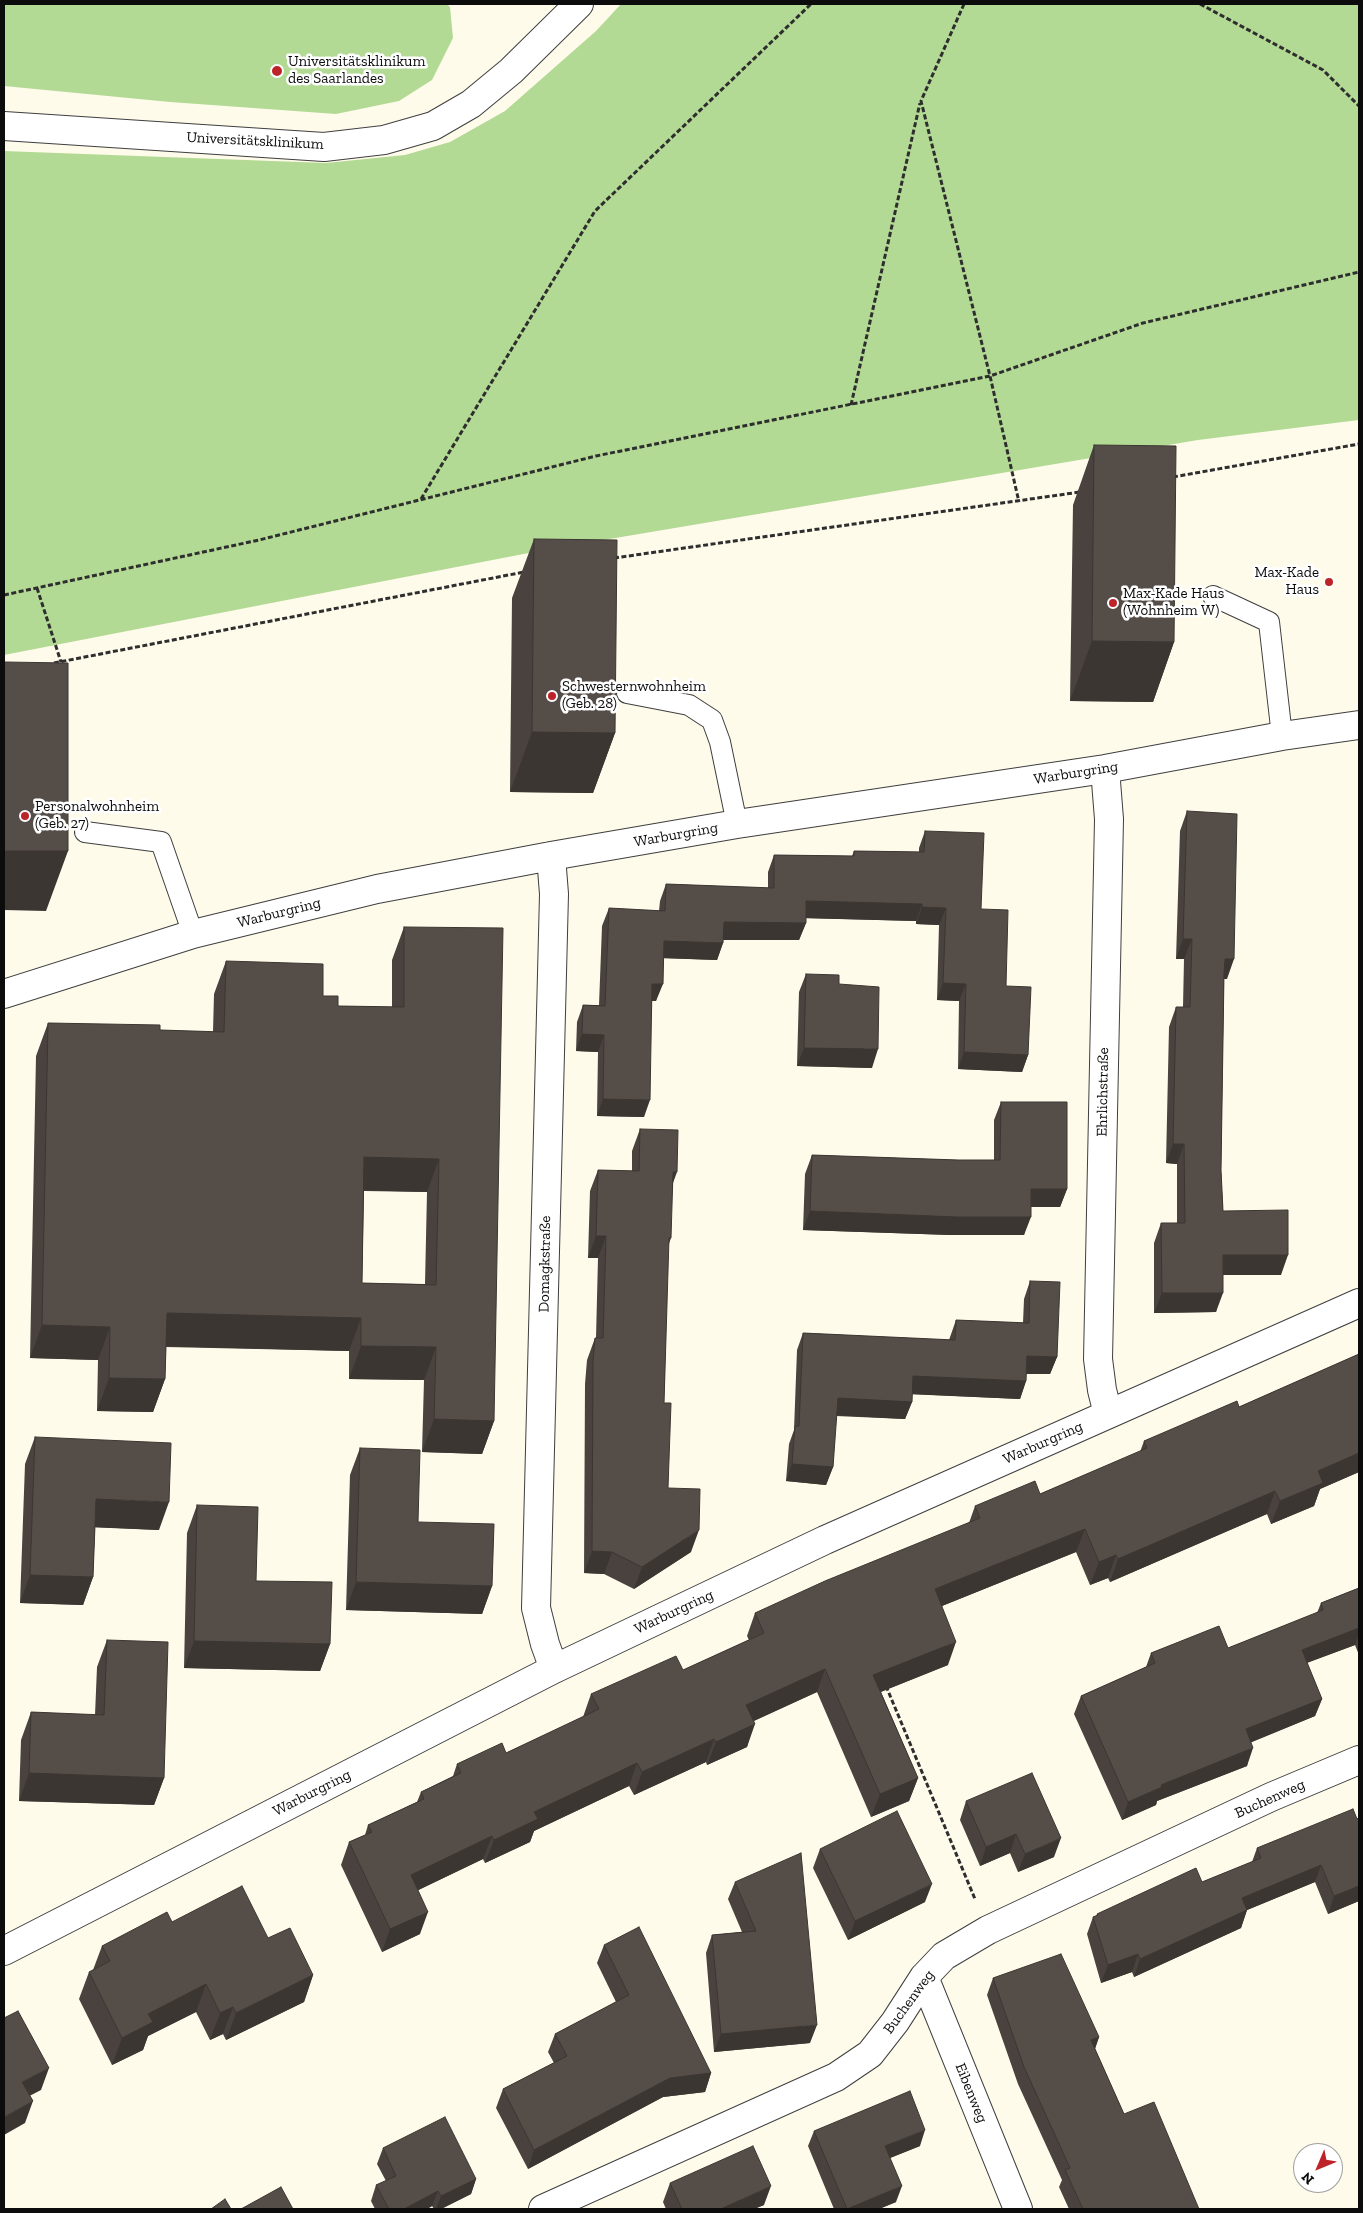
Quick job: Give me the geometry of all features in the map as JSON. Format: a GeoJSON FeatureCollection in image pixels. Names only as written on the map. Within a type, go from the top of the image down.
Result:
{"type":"FeatureCollection","features":[{"type":"Feature","properties":{"kind":"street","name":"Universitätsklinikum"},"geometry":{"type":"LineString","coordinates":[[4,126],[324,147],[384,140],[433,126],[471,104],[511,71],[578,4]]}},
{"type":"Feature","properties":{"kind":"street","name":"Warburgring"},"geometry":{"type":"LineString","coordinates":[[4,994],[193,934],[377,889],[551,856],[737,824],[1104,769],[1282,736],[1359,725]]}},
{"type":"Feature","properties":{"kind":"street","name":"Ehrlichstraße"},"geometry":{"type":"LineString","coordinates":[[1104,769],[1109,819],[1098,1359],[1102,1390],[1108,1414]]}},
{"type":"Feature","properties":{"kind":"street","name":"Domagkstraße"},"geometry":{"type":"LineString","coordinates":[[551,856],[554,894],[536,1608],[545,1644],[554,1669]]}},
{"type":"Feature","properties":{"kind":"street","name":"Warburgring"},"geometry":{"type":"LineString","coordinates":[[4,1951],[554,1669],[825,1540],[1359,1303]]}},
{"type":"Feature","properties":{"kind":"street","name":"Buchenweg"},"geometry":{"type":"LineString","coordinates":[[543,2209],[836,2077],[870,2054],[895,2022],[924,1977],[944,1956],[988,1930],[1272,1797],[1359,1760]]}},
{"type":"Feature","properties":{"kind":"street","name":"Eibenweg"},"geometry":{"type":"LineString","coordinates":[[924,1977],[1018,2209]]}},
{"type":"Feature","properties":{"kind":"lane"},"geometry":{"type":"LineString","coordinates":[[1213,596],[1269,622],[1282,736]]}},
{"type":"Feature","properties":{"kind":"lane"},"geometry":{"type":"LineString","coordinates":[[627,693],[689,705],[712,720],[720,742],[737,824]]}},
{"type":"Feature","properties":{"kind":"lane"},"geometry":{"type":"LineString","coordinates":[[85,832],[161,842],[193,934]]}},
{"type":"Feature","properties":{"kind":"path"},"geometry":{"type":"LineString","coordinates":[[421,499],[595,211],[811,4]]}},
{"type":"Feature","properties":{"kind":"path"},"geometry":{"type":"LineString","coordinates":[[851,405],[920,101],[964,4]]}},
{"type":"Feature","properties":{"kind":"path"},"geometry":{"type":"LineString","coordinates":[[1200,4],[1323,70],[1359,106]]}},
{"type":"Feature","properties":{"kind":"path"},"geometry":{"type":"LineString","coordinates":[[920,101],[990,376],[1019,502]]}},
{"type":"Feature","properties":{"kind":"path"},"geometry":{"type":"LineString","coordinates":[[4,594],[259,540],[596,456],[990,376],[1143,323],[1359,272]]}},
{"type":"Feature","properties":{"kind":"path"},"geometry":{"type":"LineString","coordinates":[[1165,478],[1359,444]]}},
{"type":"Feature","properties":{"kind":"path"},"geometry":{"type":"LineString","coordinates":[[609,559],[1087,491]]}},
{"type":"Feature","properties":{"kind":"path"},"geometry":{"type":"LineString","coordinates":[[52,664],[530,571]]}},
{"type":"Feature","properties":{"kind":"path"},"geometry":{"type":"LineString","coordinates":[[37,588],[61,662]]}},
{"type":"Feature","properties":{"kind":"path"},"geometry":{"type":"LineString","coordinates":[[886,1685],[988,1930]]}},
{"type":"Feature","properties":{"kind":"green space"},"geometry":{"type":"Polygon","coordinates":[[[4,4],[447,4],[450,7],[453,38],[432,80],[399,101],[336,114],[170,102],[4,86],[4,4]]]}},
{"type":"Feature","properties":{"kind":"green space"},"geometry":{"type":"Polygon","coordinates":[[[621,4],[1359,4],[1359,420],[1198,440],[544,550],[4,655],[4,151],[326,163],[405,155],[450,142],[505,111],[596,31],[621,4]]]}},
{"type":"Feature","properties":{"kind":"building"},"geometry":{"type":"Polygon","coordinates":[[[1094,445],[1176,446],[1174,642],[1092,641],[1094,445]]]}},
{"type":"Feature","properties":{"kind":"building"},"geometry":{"type":"Polygon","coordinates":[[[534,539],[617,540],[615,733],[532,732],[534,539]]]}},
{"type":"Feature","properties":{"kind":"building"},"geometry":{"type":"Polygon","coordinates":[[[4,662],[68,663],[68,851],[4,851],[4,662]]]}},
{"type":"Feature","properties":{"kind":"building"},"geometry":{"type":"Polygon","coordinates":[[[1187,811],[1237,814],[1234,959],[1225,959],[1224,973],[1221,1170],[1223,1211],[1288,1210],[1288,1255],[1223,1255],[1223,1293],[1162,1293],[1161,1223],[1185,1223],[1184,1144],[1173,1144],[1176,1007],[1190,1007],[1192,939],[1183,939],[1187,811]]]}},
{"type":"Feature","properties":{"kind":"building"},"geometry":{"type":"Polygon","coordinates":[[[925,831],[984,833],[981,909],[1008,910],[1006,986],[1031,987],[1028,1055],[964,1052],[966,984],[943,983],[946,908],[922,907],[922,904],[806,901],[806,923],[724,922],[723,943],[664,941],[663,984],[652,984],[650,1100],[603,1099],[604,1035],[582,1034],[583,1005],[605,1006],[609,908],[665,911],[666,884],[774,888],[774,855],[854,856],[854,851],[924,852],[925,831]]]}},
{"type":"Feature","properties":{"kind":"building"},"geometry":{"type":"Polygon","coordinates":[[[404,927],[503,928],[494,1421],[434,1419],[436,1347],[361,1346],[361,1318],[167,1313],[165,1379],[109,1378],[110,1327],[42,1325],[48,1023],[160,1025],[160,1030],[224,1032],[226,961],[323,964],[323,996],[338,996],[338,1006],[404,1007],[404,927]],[[364,1157],[362,1283],[436,1285],[439,1159],[364,1157]]]}},
{"type":"Feature","properties":{"kind":"building"},"geometry":{"type":"Polygon","coordinates":[[[806,974],[839,975],[839,984],[879,987],[878,1049],[804,1048],[806,974]]]}},
{"type":"Feature","properties":{"kind":"building"},"geometry":{"type":"Polygon","coordinates":[[[1001,1102],[1067,1102],[1067,1189],[1031,1189],[1031,1217],[957,1217],[810,1211],[812,1155],[1000,1160],[1001,1102]]]}},
{"type":"Feature","properties":{"kind":"building"},"geometry":{"type":"Polygon","coordinates":[[[640,1129],[678,1130],[677,1172],[673,1172],[671,1238],[669,1238],[664,1403],[671,1403],[668,1488],[700,1489],[699,1530],[642,1567],[612,1552],[592,1551],[593,1362],[595,1338],[603,1338],[606,1236],[596,1236],[598,1170],[639,1171],[640,1129]]]}},
{"type":"Feature","properties":{"kind":"building"},"geometry":{"type":"Polygon","coordinates":[[[1030,1281],[1060,1282],[1057,1357],[1027,1356],[1026,1381],[913,1376],[912,1402],[838,1398],[833,1467],[792,1464],[795,1426],[799,1426],[803,1333],[955,1340],[956,1320],[1029,1323],[1030,1281]]]}},
{"type":"Feature","properties":{"kind":"building"},"geometry":{"type":"Polygon","coordinates":[[[1359,1354],[1359,1453],[1318,1471],[1323,1483],[1280,1501],[1275,1491],[1118,1559],[1116,1555],[1099,1562],[1085,1529],[935,1589],[956,1642],[873,1675],[918,1778],[880,1794],[825,1669],[746,1705],[755,1724],[716,1742],[714,1739],[642,1772],[637,1763],[534,1812],[538,1819],[494,1840],[492,1836],[411,1875],[428,1912],[390,1929],[349,1842],[372,1832],[368,1825],[424,1799],[421,1792],[461,1773],[457,1764],[502,1743],[506,1753],[599,1709],[591,1694],[676,1656],[683,1670],[764,1633],[755,1613],[825,1581],[980,1518],[975,1506],[1035,1481],[1040,1494],[1147,1448],[1144,1441],[1237,1401],[1239,1407],[1359,1354]]]}},
{"type":"Feature","properties":{"kind":"building"},"geometry":{"type":"Polygon","coordinates":[[[35,1437],[171,1443],[169,1502],[96,1499],[93,1577],[30,1575],[35,1437]]]}},
{"type":"Feature","properties":{"kind":"building"},"geometry":{"type":"Polygon","coordinates":[[[360,1448],[420,1450],[418,1522],[494,1524],[492,1586],[356,1582],[360,1448]]]}},
{"type":"Feature","properties":{"kind":"building"},"geometry":{"type":"Polygon","coordinates":[[[197,1505],[258,1507],[256,1581],[332,1582],[330,1644],[194,1641],[197,1505]]]}},
{"type":"Feature","properties":{"kind":"building"},"geometry":{"type":"Polygon","coordinates":[[[1359,1588],[1359,1628],[1302,1650],[1322,1699],[1246,1729],[1253,1748],[1161,1785],[1162,1787],[1128,1802],[1081,1696],[1155,1663],[1151,1653],[1219,1626],[1228,1648],[1323,1610],[1321,1603],[1359,1588]]]}},
{"type":"Feature","properties":{"kind":"building"},"geometry":{"type":"Polygon","coordinates":[[[107,1640],[168,1642],[164,1778],[29,1773],[31,1712],[104,1715],[107,1640]]]}},
{"type":"Feature","properties":{"kind":"building"},"geometry":{"type":"Polygon","coordinates":[[[1032,1773],[1061,1838],[1025,1854],[1016,1834],[986,1847],[966,1801],[1032,1773]]]}},
{"type":"Feature","properties":{"kind":"building"},"geometry":{"type":"Polygon","coordinates":[[[1353,1809],[1357,1819],[1359,1818],[1359,1886],[1334,1896],[1321,1865],[1242,1898],[1247,1910],[1140,1959],[1138,1954],[1108,1965],[1093,1917],[1097,1914],[1196,1868],[1202,1882],[1261,1858],[1257,1848],[1353,1809]]]}},
{"type":"Feature","properties":{"kind":"building"},"geometry":{"type":"Polygon","coordinates":[[[897,1811],[932,1884],[855,1921],[820,1849],[897,1811]]]}},
{"type":"Feature","properties":{"kind":"building"},"geometry":{"type":"Polygon","coordinates":[[[801,1853],[817,2025],[721,2034],[712,1935],[756,1931],[735,1882],[801,1853]]]}},
{"type":"Feature","properties":{"kind":"building"},"geometry":{"type":"Polygon","coordinates":[[[242,1886],[268,1938],[290,1928],[313,1975],[236,2013],[233,2007],[220,2013],[206,1984],[148,2014],[153,2022],[122,2038],[89,1972],[110,1961],[102,1946],[167,1912],[172,1922],[242,1886]]]}},
{"type":"Feature","properties":{"kind":"building"},"geometry":{"type":"Polygon","coordinates":[[[639,1927],[711,2073],[670,2078],[534,2150],[503,2089],[567,2056],[555,2034],[629,1995],[604,1945],[639,1927]]]}},
{"type":"Feature","properties":{"kind":"building"},"geometry":{"type":"Polygon","coordinates":[[[1061,1954],[1099,2037],[1091,2040],[1124,2114],[1154,2102],[1199,2209],[1083,2209],[1065,2170],[1070,2168],[1024,2067],[993,1978],[1061,1954]]]}},
{"type":"Feature","properties":{"kind":"building"},"geometry":{"type":"Polygon","coordinates":[[[18,2011],[49,2068],[22,2082],[33,2101],[4,2117],[4,2018],[18,2011]]]}},
{"type":"Feature","properties":{"kind":"building"},"geometry":{"type":"Polygon","coordinates":[[[910,2091],[925,2130],[885,2146],[902,2186],[847,2209],[814,2131],[910,2091]]]}},
{"type":"Feature","properties":{"kind":"building"},"geometry":{"type":"Polygon","coordinates":[[[445,2117],[476,2179],[441,2196],[438,2191],[404,2209],[389,2209],[376,2185],[396,2176],[383,2148],[445,2117]]]}},
{"type":"Feature","properties":{"kind":"building"},"geometry":{"type":"Polygon","coordinates":[[[753,2146],[771,2186],[724,2209],[682,2209],[670,2183],[753,2146]]]}},
{"type":"Feature","properties":{"kind":"building"},"geometry":{"type":"Polygon","coordinates":[[[281,2187],[293,2209],[241,2209],[281,2187]]]}},
{"type":"Feature","properties":{"kind":"building"},"geometry":{"type":"Polygon","coordinates":[[[225,2199],[231,2209],[211,2209],[225,2199]]]}},
{"type":"Feature","properties":{"kind":"place","name":"Universitätsklinikum des Saarlandes"},"geometry":{"type":"Point","coordinates":[277,71]}},
{"type":"Feature","properties":{"kind":"place","name":"Max-Kade Haus"},"geometry":{"type":"Point","coordinates":[1329,582]}},
{"type":"Feature","properties":{"kind":"place","name":"Max-Kade Haus (Wohnheim W)"},"geometry":{"type":"Point","coordinates":[1113,603]}},
{"type":"Feature","properties":{"kind":"place","name":"Schwesternwohnheim (Geb. 28)"},"geometry":{"type":"Point","coordinates":[552,696]}},
{"type":"Feature","properties":{"kind":"place","name":"Personalwohnheim (Geb. 27)"},"geometry":{"type":"Point","coordinates":[25,816]}}]}
